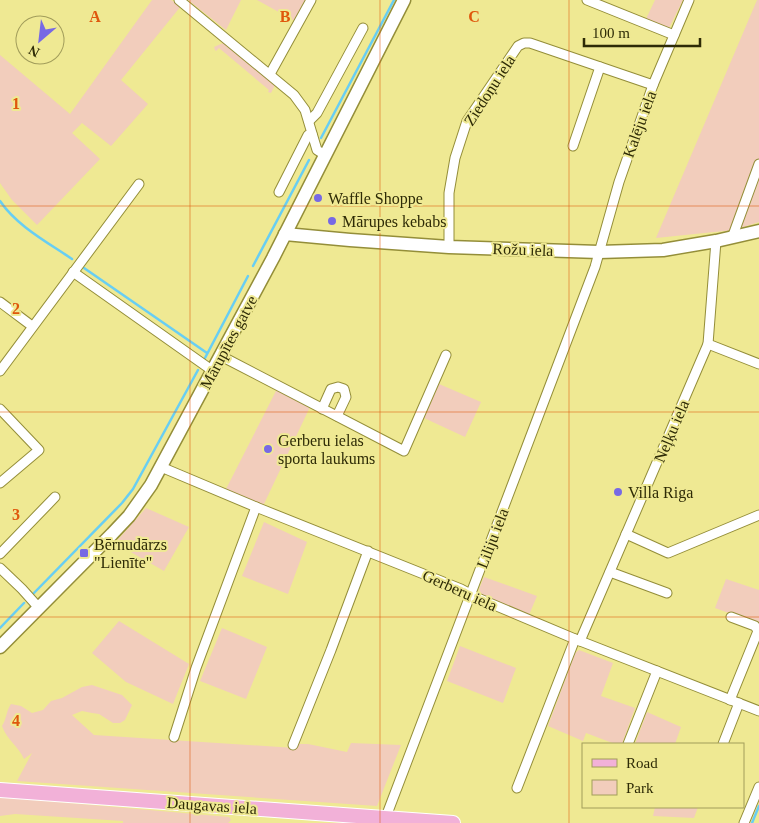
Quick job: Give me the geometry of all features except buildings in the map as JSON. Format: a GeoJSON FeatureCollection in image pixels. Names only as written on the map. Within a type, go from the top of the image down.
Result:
{"type":"FeatureCollection","features":[{"type":"Feature","properties":{"kind":"main road","name":"Daugavas iela"},"geometry":{"type":"LineString","coordinates":[[0,790],[384,820],[453,823]]}},
{"type":"Feature","properties":{"kind":"street"},"geometry":{"type":"LineString","coordinates":[[179,0],[270,74],[300,102],[321,153],[299,153]]}},
{"type":"Feature","properties":{"kind":"street"},"geometry":{"type":"LineString","coordinates":[[270,74],[311,0]]}},
{"type":"Feature","properties":{"kind":"street","name":"Mārupītes gatve"},"geometry":{"type":"LineString","coordinates":[[0,647],[129,516],[141,501],[221,356],[285,234],[321,153],[404,0]]}},
{"type":"Feature","properties":{"kind":"street"},"geometry":{"type":"LineString","coordinates":[[586,0],[674,35]]}},
{"type":"Feature","properties":{"kind":"street","name":"Kalēju iela"},"geometry":{"type":"LineString","coordinates":[[599,252],[618,182],[653,85],[689,0]]}},
{"type":"Feature","properties":{"kind":"street"},"geometry":{"type":"LineString","coordinates":[[309,121],[318,113],[362,28]]}},
{"type":"Feature","properties":{"kind":"street","name":"Ziedoņu iela"},"geometry":{"type":"LineString","coordinates":[[449,247],[449,193],[455,158],[466,121],[518,46],[530,43],[653,85]]}},
{"type":"Feature","properties":{"kind":"street"},"geometry":{"type":"LineString","coordinates":[[573,146],[600,68]]}},
{"type":"Feature","properties":{"kind":"street"},"geometry":{"type":"LineString","coordinates":[[279,192],[308,136],[312,134]]}},
{"type":"Feature","properties":{"kind":"street"},"geometry":{"type":"LineString","coordinates":[[732,238],[759,164]]}},
{"type":"Feature","properties":{"kind":"street"},"geometry":{"type":"LineString","coordinates":[[0,371],[139,184]]}},
{"type":"Feature","properties":{"kind":"street","name":"Rožu iela"},"geometry":{"type":"LineString","coordinates":[[285,234],[449,247],[599,252],[663,250],[732,238],[759,231]]}},
{"type":"Feature","properties":{"kind":"street","name":"Neļķu iela"},"geometry":{"type":"LineString","coordinates":[[517,788],[577,640],[610,572],[708,344],[716,241]]}},
{"type":"Feature","properties":{"kind":"street","name":"Liliju iela"},"geometry":{"type":"LineString","coordinates":[[384,820],[582,302],[599,252]]}},
{"type":"Feature","properties":{"kind":"street"},"geometry":{"type":"LineString","coordinates":[[73,272],[213,371]]}},
{"type":"Feature","properties":{"kind":"street"},"geometry":{"type":"LineString","coordinates":[[0,302],[32,326]]}},
{"type":"Feature","properties":{"kind":"street"},"geometry":{"type":"LineString","coordinates":[[708,344],[759,364]]}},
{"type":"Feature","properties":{"kind":"street"},"geometry":{"type":"LineString","coordinates":[[221,356],[404,451],[446,355]]}},
{"type":"Feature","properties":{"kind":"street"},"geometry":{"type":"LineString","coordinates":[[322,410],[331,389],[338,387],[344,389],[346,397],[336,416]]}},
{"type":"Feature","properties":{"kind":"street"},"geometry":{"type":"LineString","coordinates":[[0,409],[38,450],[0,483]]}},
{"type":"Feature","properties":{"kind":"street","name":"Gerberu iela"},"geometry":{"type":"LineString","coordinates":[[161,467],[368,551],[577,640],[759,711]]}},
{"type":"Feature","properties":{"kind":"street"},"geometry":{"type":"LineString","coordinates":[[0,554],[55,498]]}},
{"type":"Feature","properties":{"kind":"street"},"geometry":{"type":"LineString","coordinates":[[174,737],[196,668],[256,507]]}},
{"type":"Feature","properties":{"kind":"street"},"geometry":{"type":"LineString","coordinates":[[626,534],[668,553],[759,515]]}},
{"type":"Feature","properties":{"kind":"street"},"geometry":{"type":"LineString","coordinates":[[293,745],[368,551]]}},
{"type":"Feature","properties":{"kind":"street"},"geometry":{"type":"LineString","coordinates":[[0,568],[39,608]]}},
{"type":"Feature","properties":{"kind":"street"},"geometry":{"type":"LineString","coordinates":[[610,572],[667,593]]}},
{"type":"Feature","properties":{"kind":"street"},"geometry":{"type":"LineString","coordinates":[[723,743],[758,631],[755,626],[731,616]]}},
{"type":"Feature","properties":{"kind":"street"},"geometry":{"type":"LineString","coordinates":[[628,743],[657,671]]}},
{"type":"Feature","properties":{"kind":"street"},"geometry":{"type":"LineString","coordinates":[[744,823],[759,787]]}},
{"type":"Feature","properties":{"kind":"green space"},"geometry":{"type":"Polygon","coordinates":[[[152,0],[171,0],[181,6],[121,80],[148,104],[111,146],[82,123],[72,133],[100,159],[37,225],[12,200],[0,183],[0,55],[70,114],[152,0]]]}},
{"type":"Feature","properties":{"kind":"green space"},"geometry":{"type":"Polygon","coordinates":[[[188,0],[241,0],[226,30],[188,0]]]}},
{"type":"Feature","properties":{"kind":"green space"},"geometry":{"type":"Polygon","coordinates":[[[257,0],[306,0],[295,21],[257,0]]]}},
{"type":"Feature","properties":{"kind":"green space"},"geometry":{"type":"Polygon","coordinates":[[[655,0],[683,0],[669,28],[646,19],[655,0]]]}},
{"type":"Feature","properties":{"kind":"green space"},"geometry":{"type":"Polygon","coordinates":[[[757,0],[759,0],[759,222],[734,230],[656,238],[757,0]]]}},
{"type":"Feature","properties":{"kind":"green space"},"geometry":{"type":"Polygon","coordinates":[[[223,43],[271,80],[275,85],[271,93],[219,48],[215,50],[214,47],[223,43]]]}},
{"type":"Feature","properties":{"kind":"green space"},"geometry":{"type":"Polygon","coordinates":[[[439,384],[481,402],[465,437],[424,418],[439,384]]]}},
{"type":"Feature","properties":{"kind":"green space","name":"Gerberu ielas sporta laukums"},"geometry":{"type":"Polygon","coordinates":[[[277,389],[310,407],[263,506],[225,491],[277,389]]]}},
{"type":"Feature","properties":{"kind":"green space"},"geometry":{"type":"Polygon","coordinates":[[[146,508],[189,527],[164,571],[115,543],[146,508]]]}},
{"type":"Feature","properties":{"kind":"green space"},"geometry":{"type":"Polygon","coordinates":[[[264,522],[307,542],[288,594],[242,576],[264,522]]]}},
{"type":"Feature","properties":{"kind":"green space"},"geometry":{"type":"Polygon","coordinates":[[[484,577],[537,596],[529,615],[481,594],[479,589],[484,577]]]}},
{"type":"Feature","properties":{"kind":"green space"},"geometry":{"type":"Polygon","coordinates":[[[726,579],[759,590],[759,624],[715,608],[726,579]]]}},
{"type":"Feature","properties":{"kind":"green space"},"geometry":{"type":"Polygon","coordinates":[[[119,621],[189,664],[173,704],[126,682],[92,653],[119,621]]]}},
{"type":"Feature","properties":{"kind":"green space"},"geometry":{"type":"Polygon","coordinates":[[[222,628],[267,647],[246,699],[200,681],[222,628]]]}},
{"type":"Feature","properties":{"kind":"green space"},"geometry":{"type":"Polygon","coordinates":[[[460,646],[516,668],[503,703],[447,681],[460,646]]]}},
{"type":"Feature","properties":{"kind":"green space"},"geometry":{"type":"Polygon","coordinates":[[[579,650],[613,663],[601,696],[635,708],[622,743],[612,743],[586,733],[583,741],[548,726],[575,653],[579,650]]]}},
{"type":"Feature","properties":{"kind":"green space"},"geometry":{"type":"Polygon","coordinates":[[[92,685],[122,695],[132,705],[125,720],[120,723],[113,723],[99,714],[82,711],[72,715],[94,735],[295,748],[298,744],[308,744],[347,752],[351,743],[401,745],[377,806],[17,781],[32,753],[24,759],[2,726],[11,704],[21,706],[32,713],[43,710],[51,701],[62,698],[82,687],[92,685]]]}},
{"type":"Feature","properties":{"kind":"green space"},"geometry":{"type":"Polygon","coordinates":[[[647,712],[681,727],[675,743],[635,743],[647,712]]]}},
{"type":"Feature","properties":{"kind":"green space"},"geometry":{"type":"Polygon","coordinates":[[[0,797],[229,817],[231,820],[228,823],[123,823],[123,821],[15,814],[0,816],[0,797]]]}},
{"type":"Feature","properties":{"kind":"green space"},"geometry":{"type":"Polygon","coordinates":[[[655,808],[698,808],[694,818],[653,816],[655,808]]]}},
{"type":"Feature","properties":{"kind":"waterway"},"geometry":{"type":"LineString","coordinates":[[321,138],[394,0]]}},
{"type":"Feature","properties":{"kind":"waterway"},"geometry":{"type":"LineString","coordinates":[[253,266],[309,160]]}},
{"type":"Feature","properties":{"kind":"waterway"},"geometry":{"type":"LineString","coordinates":[[0,201],[24,226],[72,259]]}},
{"type":"Feature","properties":{"kind":"waterway"},"geometry":{"type":"LineString","coordinates":[[84,268],[207,353]]}},
{"type":"Feature","properties":{"kind":"waterway"},"geometry":{"type":"LineString","coordinates":[[205,358],[248,276]]}},
{"type":"Feature","properties":{"kind":"waterway"},"geometry":{"type":"LineString","coordinates":[[33,594],[122,503],[133,489],[198,370]]}},
{"type":"Feature","properties":{"kind":"waterway"},"geometry":{"type":"LineString","coordinates":[[0,628],[24,603]]}},
{"type":"Feature","properties":{"kind":"waterway"},"geometry":{"type":"LineString","coordinates":[[752,823],[759,806]]}},
{"type":"Feature","properties":{"kind":"place","name":"Waffle Shoppe"},"geometry":{"type":"Point","coordinates":[318,198]}},
{"type":"Feature","properties":{"kind":"place","name":"Mārupes kebabs"},"geometry":{"type":"Point","coordinates":[332,221]}},
{"type":"Feature","properties":{"kind":"place","name":"Gerberu ielas sporta laukums"},"geometry":{"type":"Point","coordinates":[268,449]}},
{"type":"Feature","properties":{"kind":"place","name":"Villa Riga"},"geometry":{"type":"Point","coordinates":[618,492]}},
{"type":"Feature","properties":{"kind":"place","name":"Bērnudārzs \"Lienīte\""},"geometry":{"type":"Point","coordinates":[84,553]}}]}
